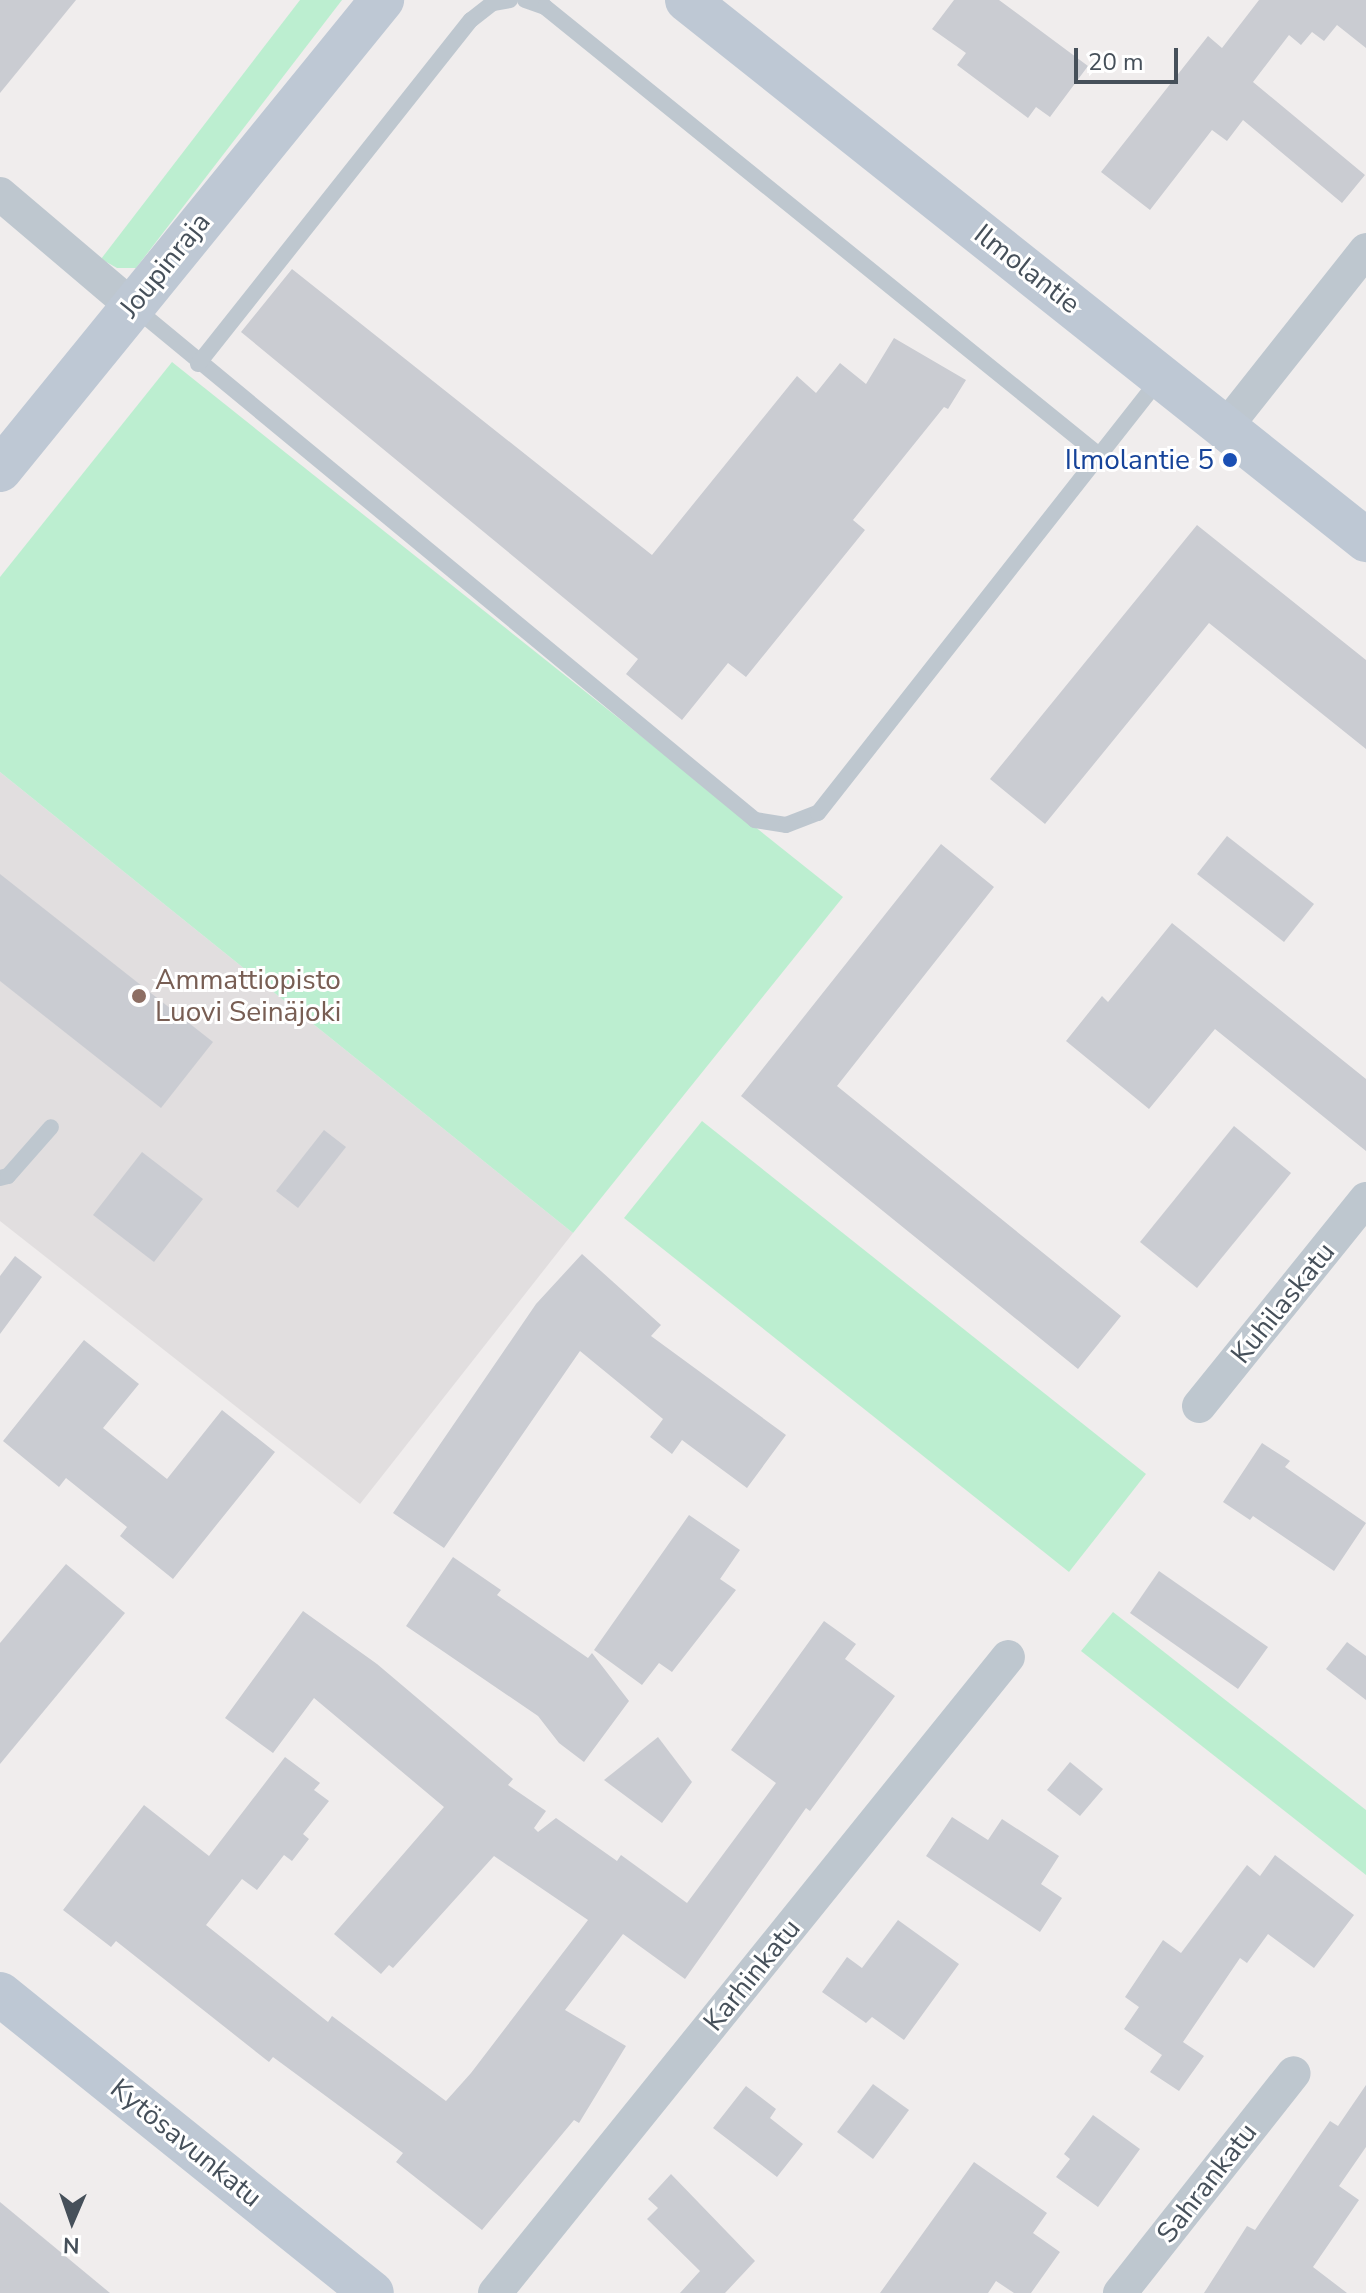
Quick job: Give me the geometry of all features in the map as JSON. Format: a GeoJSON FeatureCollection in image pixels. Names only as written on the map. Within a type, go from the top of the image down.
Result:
{"type":"FeatureCollection","features":[{"type":"Feature","properties":{"kind":"street","name":"Joupinraja"},"geometry":{"type":"LineString","coordinates":[[331,61],[362,0]]}},
{"type":"Feature","properties":{"kind":"street","name":"Joupinraja"},"geometry":{"type":"LineString","coordinates":[[0,470],[131,305],[382,0]]}},
{"type":"Feature","properties":{"kind":"street","name":"Ilmolantie"},"geometry":{"type":"LineString","coordinates":[[687,0],[1366,540]]}},
{"type":"Feature","properties":{"kind":"street"},"geometry":{"type":"LineString","coordinates":[[0,194],[131,305]]}},
{"type":"Feature","properties":{"kind":"street"},"geometry":{"type":"LineString","coordinates":[[1225,428],[1366,250]]}},
{"type":"Feature","properties":{"kind":"street","name":"Kuhilaskatu"},"geometry":{"type":"LineString","coordinates":[[1199,1406],[1366,1199]]}},
{"type":"Feature","properties":{"kind":"street","name":"Karhinkatu"},"geometry":{"type":"LineString","coordinates":[[495,2293],[1008,1657]]}},
{"type":"Feature","properties":{"kind":"street","name":"Kytösavunkatu"},"geometry":{"type":"LineString","coordinates":[[0,1994],[372,2293]]}},
{"type":"Feature","properties":{"kind":"street","name":"Sahrankatu"},"geometry":{"type":"LineString","coordinates":[[1120,2293],[1294,2073]]}},
{"type":"Feature","properties":{"kind":"lane"},"geometry":{"type":"LineString","coordinates":[[198,364],[471,20],[493,3],[510,0]]}},
{"type":"Feature","properties":{"kind":"lane"},"geometry":{"type":"LineString","coordinates":[[525,0],[545,7],[1099,455]]}},
{"type":"Feature","properties":{"kind":"lane"},"geometry":{"type":"LineString","coordinates":[[131,305],[198,364],[755,820],[786,825],[818,813],[1162,375]]}},
{"type":"Feature","properties":{"kind":"lane"},"geometry":{"type":"LineString","coordinates":[[0,1178],[8,1176],[51,1127]]}},
{"type":"Feature","properties":{"kind":"shaded area","name":"Ammattiopisto Luovi Seinäjoki"},"geometry":{"type":"Polygon","coordinates":[[[0,772],[573,1233],[360,1504],[0,1221],[0,772]]]}},
{"type":"Feature","properties":{"kind":"green space"},"geometry":{"type":"Polygon","coordinates":[[[300,0],[342,0],[136,268],[117,268],[101,259],[300,0]]]}},
{"type":"Feature","properties":{"kind":"green space"},"geometry":{"type":"Polygon","coordinates":[[[172,362],[843,897],[573,1233],[0,772],[0,577],[172,362]]]}},
{"type":"Feature","properties":{"kind":"green space"},"geometry":{"type":"Polygon","coordinates":[[[702,1121],[1146,1474],[1069,1572],[624,1218],[702,1121]]]}},
{"type":"Feature","properties":{"kind":"green space"},"geometry":{"type":"Polygon","coordinates":[[[1113,1612],[1366,1810],[1366,1875],[1081,1651],[1113,1612]]]}},
{"type":"Feature","properties":{"kind":"building"},"geometry":{"type":"Polygon","coordinates":[[[0,0],[76,0],[0,93],[0,0]]]}},
{"type":"Feature","properties":{"kind":"building"},"geometry":{"type":"Polygon","coordinates":[[[954,0],[999,0],[1088,66],[1050,117],[1036,107],[1028,118],[957,65],[966,53],[932,29],[954,0]]]}},
{"type":"Feature","properties":{"kind":"building"},"geometry":{"type":"Polygon","coordinates":[[[1259,0],[1366,0],[1366,48],[1337,25],[1324,41],[1312,32],[1301,45],[1289,35],[1253,82],[1365,175],[1342,203],[1243,120],[1227,141],[1212,130],[1150,210],[1101,172],[1208,36],[1222,48],[1259,0]]]}},
{"type":"Feature","properties":{"kind":"building"},"geometry":{"type":"Polygon","coordinates":[[[292,269],[652,555],[797,376],[816,393],[840,363],[866,384],[894,338],[966,380],[948,409],[944,407],[853,520],[865,530],[746,677],[728,663],[682,720],[626,674],[638,659],[241,332],[292,269]]]}},
{"type":"Feature","properties":{"kind":"building"},"geometry":{"type":"Polygon","coordinates":[[[1197,525],[1366,660],[1366,749],[1209,623],[1045,824],[990,779],[1197,525]]]}},
{"type":"Feature","properties":{"kind":"building"},"geometry":{"type":"Polygon","coordinates":[[[1227,836],[1314,904],[1284,942],[1197,874],[1227,836]]]}},
{"type":"Feature","properties":{"kind":"building"},"geometry":{"type":"Polygon","coordinates":[[[941,844],[994,887],[837,1086],[1121,1316],[1078,1369],[741,1096],[941,844]]]}},
{"type":"Feature","properties":{"kind":"building"},"geometry":{"type":"Polygon","coordinates":[[[0,874],[213,1042],[161,1108],[0,981],[0,874]]]}},
{"type":"Feature","properties":{"kind":"building"},"geometry":{"type":"Polygon","coordinates":[[[1172,923],[1366,1079],[1366,1151],[1215,1029],[1149,1109],[1066,1041],[1102,996],[1108,1002],[1172,923]]]}},
{"type":"Feature","properties":{"kind":"building"},"geometry":{"type":"Polygon","coordinates":[[[1234,1126],[1291,1173],[1197,1288],[1140,1242],[1234,1126]]]}},
{"type":"Feature","properties":{"kind":"building"},"geometry":{"type":"Polygon","coordinates":[[[324,1130],[346,1147],[298,1208],[276,1191],[324,1130]]]}},
{"type":"Feature","properties":{"kind":"building"},"geometry":{"type":"Polygon","coordinates":[[[142,1152],[203,1199],[154,1262],[93,1215],[142,1152]]]}},
{"type":"Feature","properties":{"kind":"building"},"geometry":{"type":"Polygon","coordinates":[[[582,1254],[661,1325],[651,1336],[786,1435],[747,1488],[682,1440],[672,1454],[650,1437],[663,1419],[580,1351],[444,1548],[393,1513],[536,1304],[582,1254]]]}},
{"type":"Feature","properties":{"kind":"building"},"geometry":{"type":"Polygon","coordinates":[[[15,1256],[42,1277],[0,1334],[0,1276],[15,1256]]]}},
{"type":"Feature","properties":{"kind":"building"},"geometry":{"type":"Polygon","coordinates":[[[84,1340],[139,1384],[103,1428],[167,1479],[222,1410],[275,1452],[173,1579],[120,1536],[127,1527],[66,1478],[59,1487],[3,1441],[84,1340]]]}},
{"type":"Feature","properties":{"kind":"building"},"geometry":{"type":"Polygon","coordinates":[[[1262,1443],[1290,1461],[1285,1467],[1366,1523],[1334,1571],[1253,1516],[1250,1520],[1223,1502],[1262,1443]]]}},
{"type":"Feature","properties":{"kind":"building"},"geometry":{"type":"Polygon","coordinates":[[[689,1515],[740,1550],[720,1579],[736,1590],[672,1672],[659,1663],[642,1685],[594,1650],[689,1515]]]}},
{"type":"Feature","properties":{"kind":"building"},"geometry":{"type":"Polygon","coordinates":[[[453,1557],[501,1590],[497,1595],[588,1658],[592,1653],[629,1701],[584,1762],[559,1743],[538,1716],[406,1626],[453,1557]]]}},
{"type":"Feature","properties":{"kind":"building"},"geometry":{"type":"Polygon","coordinates":[[[66,1564],[125,1613],[0,1764],[0,1643],[66,1564]]]}},
{"type":"Feature","properties":{"kind":"building"},"geometry":{"type":"Polygon","coordinates":[[[1159,1571],[1268,1647],[1238,1689],[1130,1613],[1159,1571]]]}},
{"type":"Feature","properties":{"kind":"building"},"geometry":{"type":"Polygon","coordinates":[[[303,1611],[377,1664],[513,1779],[508,1785],[546,1811],[534,1828],[538,1832],[556,1818],[617,1861],[621,1855],[687,1903],[776,1783],[731,1750],[824,1621],[856,1644],[845,1659],[895,1696],[810,1811],[806,1808],[685,1979],[623,1934],[565,2010],[626,2046],[579,2123],[574,2120],[482,2230],[396,2162],[403,2153],[273,2057],[269,2062],[116,1941],[111,1947],[63,1910],[144,1805],[209,1856],[285,1757],[320,1783],[314,1790],[329,1801],[303,1834],[309,1839],[292,1861],[284,1855],[257,1890],[242,1879],[206,1925],[328,2022],[332,2016],[446,2101],[471,2073],[588,1920],[494,1856],[393,1968],[389,1965],[381,1974],[334,1934],[444,1807],[314,1698],[273,1753],[225,1718],[303,1611]]]}},
{"type":"Feature","properties":{"kind":"building"},"geometry":{"type":"Polygon","coordinates":[[[1347,1642],[1366,1656],[1366,1700],[1326,1669],[1347,1642]]]}},
{"type":"Feature","properties":{"kind":"building"},"geometry":{"type":"Polygon","coordinates":[[[658,1737],[692,1782],[662,1823],[604,1780],[658,1737]]]}},
{"type":"Feature","properties":{"kind":"building"},"geometry":{"type":"Polygon","coordinates":[[[1070,1762],[1103,1789],[1080,1816],[1047,1790],[1070,1762]]]}},
{"type":"Feature","properties":{"kind":"building"},"geometry":{"type":"Polygon","coordinates":[[[952,1817],[988,1840],[1002,1819],[1059,1856],[1041,1884],[1062,1898],[1040,1932],[926,1856],[952,1817]]]}},
{"type":"Feature","properties":{"kind":"building"},"geometry":{"type":"Polygon","coordinates":[[[1275,1855],[1354,1915],[1314,1968],[1268,1934],[1247,1963],[1240,1958],[1183,2042],[1204,2056],[1179,2091],[1150,2072],[1162,2055],[1124,2029],[1139,2007],[1125,1997],[1163,1940],[1181,1953],[1247,1865],[1260,1876],[1275,1855]]]}},
{"type":"Feature","properties":{"kind":"building"},"geometry":{"type":"Polygon","coordinates":[[[898,1920],[959,1964],[904,2040],[872,2017],[866,2023],[822,1992],[847,1957],[862,1968],[898,1920]]]}},
{"type":"Feature","properties":{"kind":"building"},"geometry":{"type":"Polygon","coordinates":[[[873,2084],[909,2110],[873,2159],[837,2132],[873,2084]]]}},
{"type":"Feature","properties":{"kind":"building"},"geometry":{"type":"Polygon","coordinates":[[[1366,2085],[1366,2147],[1339,2186],[1359,2200],[1313,2267],[1347,2293],[1204,2293],[1247,2226],[1255,2230],[1330,2121],[1338,2126],[1366,2085]]]}},
{"type":"Feature","properties":{"kind":"building"},"geometry":{"type":"Polygon","coordinates":[[[746,2086],[776,2109],[770,2118],[803,2144],[777,2177],[713,2128],[746,2086]]]}},
{"type":"Feature","properties":{"kind":"building"},"geometry":{"type":"Polygon","coordinates":[[[1093,2115],[1140,2149],[1098,2207],[1056,2177],[1070,2159],[1064,2154],[1093,2115]]]}},
{"type":"Feature","properties":{"kind":"building"},"geometry":{"type":"Polygon","coordinates":[[[974,2162],[1047,2213],[1033,2233],[1060,2252],[1031,2293],[1014,2293],[996,2281],[988,2293],[880,2293],[974,2162]]]}},
{"type":"Feature","properties":{"kind":"building"},"geometry":{"type":"Polygon","coordinates":[[[671,2174],[755,2261],[725,2293],[680,2293],[700,2271],[647,2219],[658,2208],[648,2199],[671,2174]]]}},
{"type":"Feature","properties":{"kind":"building"},"geometry":{"type":"Polygon","coordinates":[[[0,2202],[110,2293],[0,2293],[0,2202]]]}},
{"type":"Feature","properties":{"kind":"place","name":"Ilmolantie 5"},"geometry":{"type":"Point","coordinates":[1230,460]}},
{"type":"Feature","properties":{"kind":"place","name":"Ammattiopisto Luovi Seinäjoki"},"geometry":{"type":"Point","coordinates":[139,996]}}]}
